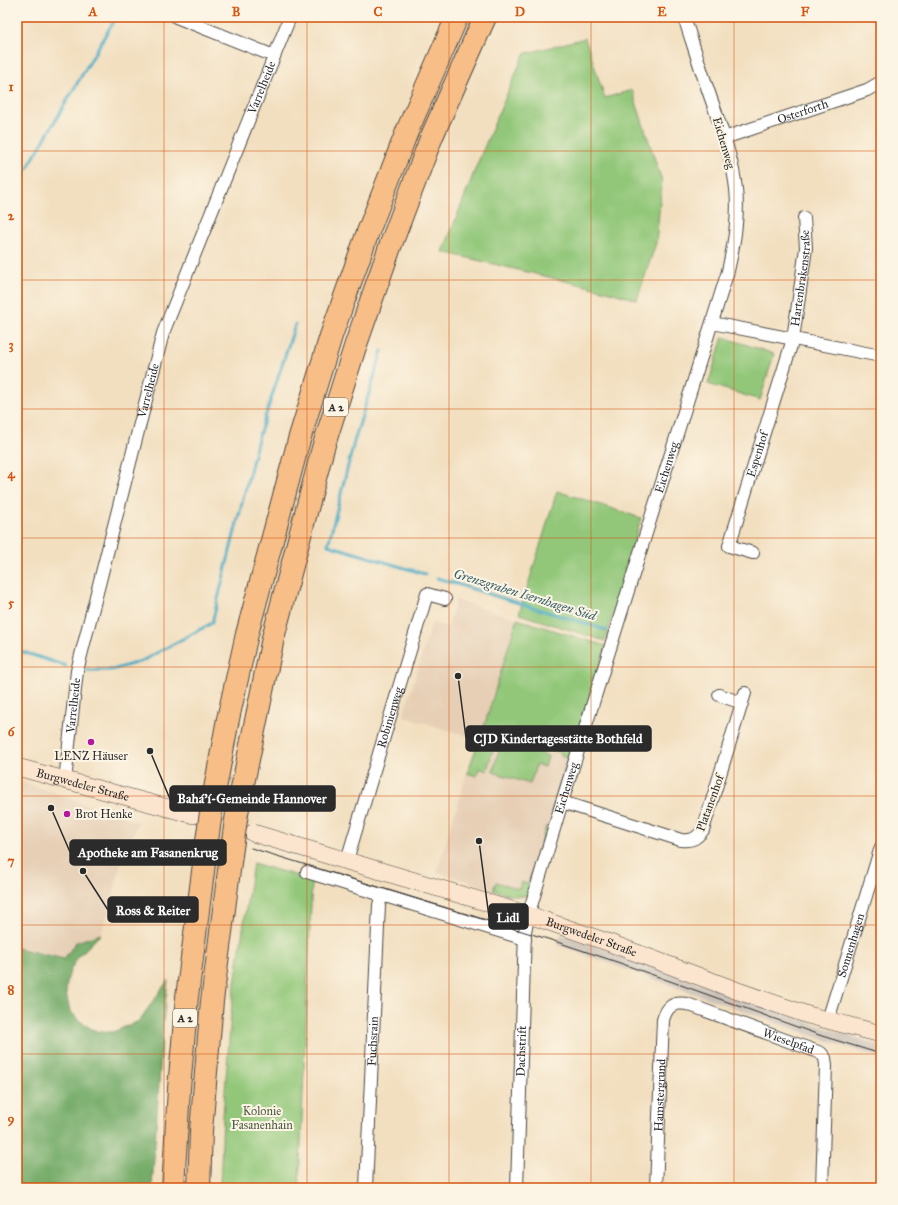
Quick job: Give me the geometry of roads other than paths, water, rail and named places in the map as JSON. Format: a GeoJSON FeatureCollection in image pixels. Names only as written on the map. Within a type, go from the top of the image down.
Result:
{"type":"FeatureCollection","features":[{"type":"Feature","properties":{"kind":"highway","name":"A 2"},"geometry":{"type":"LineString","coordinates":[[173,1188],[178,1089],[187,997],[206,848],[203,810],[228,719],[247,634],[299,440],[332,336],[368,232],[408,129],[457,17]]}},
{"type":"Feature","properties":{"kind":"highway","name":"A 2"},"geometry":{"type":"LineString","coordinates":[[199,1188],[201,1131],[212,1001],[231,856],[237,813],[273,638],[323,448],[355,347],[391,244],[432,136],[485,17]]}},
{"type":"Feature","properties":{"kind":"main road","name":"Burgwedeler Straße"},"geometry":{"type":"LineString","coordinates":[[17,767],[65,781],[203,810]]}},
{"type":"Feature","properties":{"kind":"main road","name":"Burgwedeler Straße"},"geometry":{"type":"LineString","coordinates":[[253,833],[529,915],[808,1015],[881,1034]]}},
{"type":"Feature","properties":{"kind":"street"},"geometry":{"type":"LineString","coordinates":[[176,17],[274,56]]}},
{"type":"Feature","properties":{"kind":"street","name":"Varrelheide"},"geometry":{"type":"LineString","coordinates":[[65,781],[76,672],[162,333],[290,17]]}},
{"type":"Feature","properties":{"kind":"street","name":"Eichenweg"},"geometry":{"type":"LineString","coordinates":[[529,915],[562,802],[728,271],[734,243],[737,214],[736,189],[732,164],[684,17]]}},
{"type":"Feature","properties":{"kind":"street","name":"Osterforth"},"geometry":{"type":"LineString","coordinates":[[724,138],[867,90],[881,82]]}},
{"type":"Feature","properties":{"kind":"street","name":"Hartenbrakenstraße"},"geometry":{"type":"LineString","coordinates":[[793,339],[806,248],[804,218]]}},
{"type":"Feature","properties":{"kind":"street","name":"Hartenbrakenstraße"},"geometry":{"type":"LineString","coordinates":[[712,323],[881,356]]}},
{"type":"Feature","properties":{"kind":"street","name":"Espenhof"},"geometry":{"type":"LineString","coordinates":[[753,553],[729,546],[793,339]]}},
{"type":"Feature","properties":{"kind":"street","name":"Robinienweg"},"geometry":{"type":"LineString","coordinates":[[347,860],[427,594],[445,599]]}},
{"type":"Feature","properties":{"kind":"street","name":"Platanenhof"},"geometry":{"type":"LineString","coordinates":[[562,802],[682,840],[691,841],[698,837],[703,830],[744,698],[719,695]]}},
{"type":"Feature","properties":{"kind":"street","name":"Sonnenhagen"},"geometry":{"type":"LineString","coordinates":[[828,1020],[881,847]]}},
{"type":"Feature","properties":{"kind":"street"},"geometry":{"type":"LineString","coordinates":[[307,872],[525,939]]}},
{"type":"Feature","properties":{"kind":"street","name":"Fuchsrain"},"geometry":{"type":"LineString","coordinates":[[366,1188],[379,906],[382,895]]}},
{"type":"Feature","properties":{"kind":"street","name":"Dachstrift"},"geometry":{"type":"LineString","coordinates":[[517,1188],[525,931],[529,915]]}},
{"type":"Feature","properties":{"kind":"street","name":"Wieselpfad"},"geometry":{"type":"LineString","coordinates":[[672,1005],[678,1002],[687,1004],[821,1053],[825,1058],[826,1065],[822,1188]]}},
{"type":"Feature","properties":{"kind":"street","name":"Hamstergrund"},"geometry":{"type":"LineString","coordinates":[[656,1188],[663,1020],[665,1012],[672,1005]]}},
{"type":"Feature","properties":{"kind":"waterway","name":"Grenzgraben Isernhagen Süd"},"geometry":{"type":"LineString","coordinates":[[17,186],[116,17]]}},
{"type":"Feature","properties":{"kind":"waterway","name":"Grenzgraben Isernhagen Süd"},"geometry":{"type":"LineString","coordinates":[[87,670],[112,670],[142,661],[212,623],[258,439],[295,325]]}},
{"type":"Feature","properties":{"kind":"waterway"},"geometry":{"type":"LineString","coordinates":[[382,351],[354,442],[328,545],[425,574]]}},
{"type":"Feature","properties":{"kind":"waterway","name":"Grenzgraben Isernhagen Süd"},"geometry":{"type":"LineString","coordinates":[[437,578],[606,630]]}},
{"type":"Feature","properties":{"kind":"waterway","name":"Grenzgraben Isernhagen Süd"},"geometry":{"type":"LineString","coordinates":[[17,650],[66,666]]}},
{"type":"Feature","properties":{"kind":"tram line"},"geometry":{"type":"LineString","coordinates":[[251,848],[551,940],[620,963],[822,1036],[881,1054]]}},
{"type":"Feature","properties":{"kind":"place","name":"CJD Kindertagesstätte Bothfeld"},"geometry":{"type":"Point","coordinates":[458,676]}},
{"type":"Feature","properties":{"kind":"place","name":"LENZ Häuser"},"geometry":{"type":"Point","coordinates":[91,742]}},
{"type":"Feature","properties":{"kind":"place","name":"Bahá'í-Gemeinde Hannover"},"geometry":{"type":"Point","coordinates":[150,751]}},
{"type":"Feature","properties":{"kind":"place","name":"Apotheke am Fasanenkrug"},"geometry":{"type":"Point","coordinates":[51,808]}},
{"type":"Feature","properties":{"kind":"place","name":"Brot Henke"},"geometry":{"type":"Point","coordinates":[67,814]}},
{"type":"Feature","properties":{"kind":"place","name":"Lidl"},"geometry":{"type":"Point","coordinates":[479,841]}},
{"type":"Feature","properties":{"kind":"place","name":"Ross & Reiter"},"geometry":{"type":"Point","coordinates":[83,871]}},
{"type":"Feature","properties":{"kind":"park label","name":"Kolonie Fasanenhain"},"geometry":{"type":"Point","coordinates":[262,1118]}}]}
